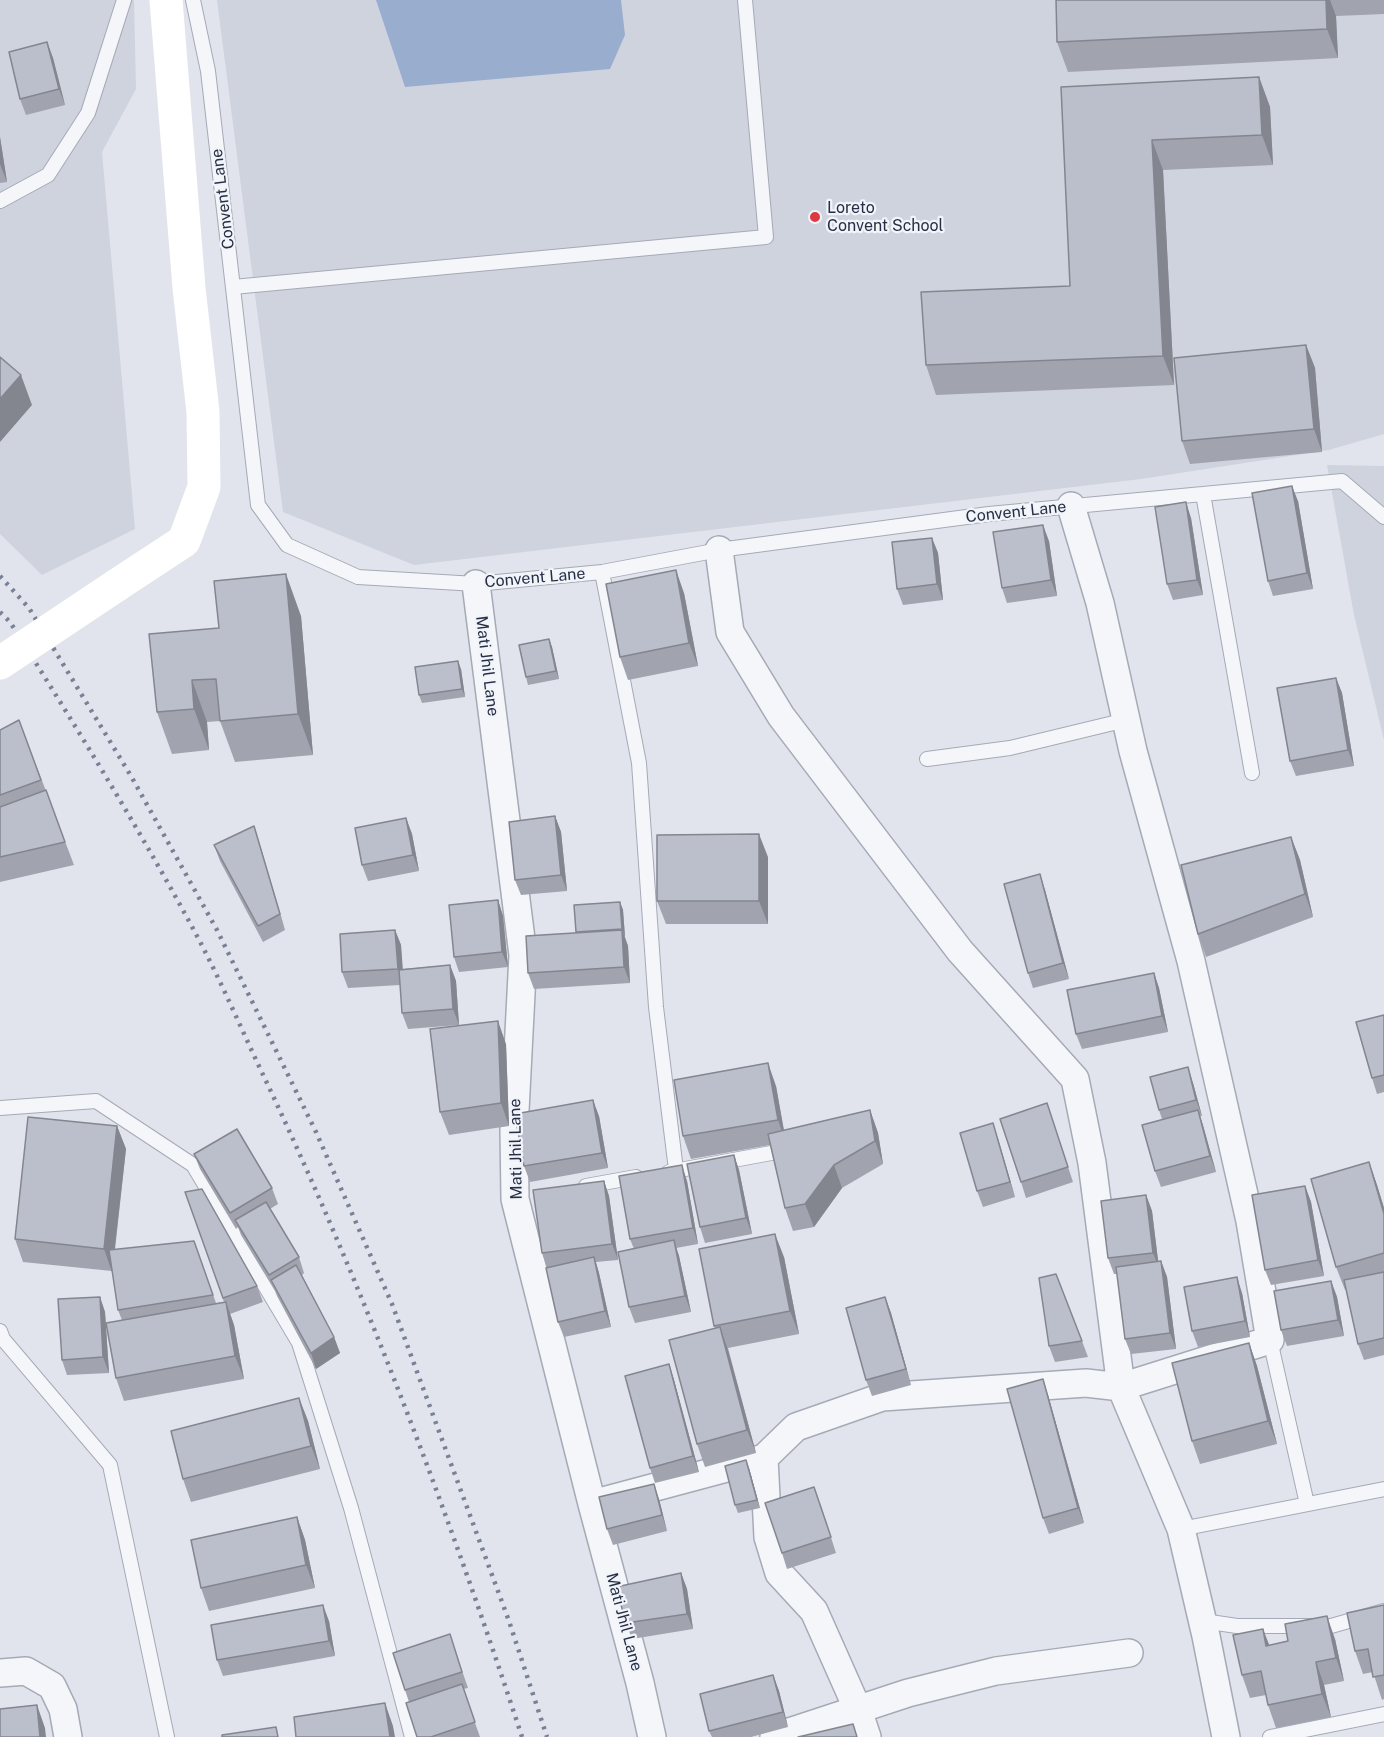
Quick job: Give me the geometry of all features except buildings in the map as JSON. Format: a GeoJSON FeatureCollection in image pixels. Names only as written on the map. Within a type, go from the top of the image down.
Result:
{"type":"FeatureCollection","features":[{"type":"Feature","properties":{"kind":"street"},"geometry":{"type":"LineString","coordinates":[[0,663],[184,541],[204,487],[203,412],[189,288],[166,0]]}},
{"type":"Feature","properties":{"kind":"street"},"geometry":{"type":"LineString","coordinates":[[592,1504],[764,1458],[796,1427],[882,1397],[1086,1383],[1121,1387],[1270,1340],[1250,1221],[1191,961],[1126,720],[1100,603],[1071,506]]}},
{"type":"Feature","properties":{"kind":"street"},"geometry":{"type":"LineString","coordinates":[[719,550],[730,632],[781,716],[960,951],[1075,1080],[1092,1163],[1121,1387],[1181,1529],[1203,1621],[1226,1737]]}},
{"type":"Feature","properties":{"kind":"street","name":"Mati Jhil Lane"},"geometry":{"type":"LineString","coordinates":[[476,584],[524,955],[514,1130],[521,1198],[592,1504],[640,1683],[652,1737]]}},
{"type":"Feature","properties":{"kind":"street"},"geometry":{"type":"LineString","coordinates":[[764,1458],[768,1537],[779,1573],[814,1611],[858,1710],[867,1737]]}},
{"type":"Feature","properties":{"kind":"street"},"geometry":{"type":"LineString","coordinates":[[774,1737],[908,1693],[996,1671],[1129,1653]]}},
{"type":"Feature","properties":{"kind":"street"},"geometry":{"type":"LineString","coordinates":[[0,1673],[26,1671],[52,1686],[63,1708],[68,1737]]}},
{"type":"Feature","properties":{"kind":"lane"},"geometry":{"type":"LineString","coordinates":[[0,201],[48,175],[88,113],[124,0]]}},
{"type":"Feature","properties":{"kind":"lane","name":"Convent Lane"},"geometry":{"type":"LineString","coordinates":[[193,0],[208,71],[258,505],[287,545],[358,577],[476,584],[602,572],[719,550],[989,514],[1342,481],[1384,517]]}},
{"type":"Feature","properties":{"kind":"lane"},"geometry":{"type":"LineString","coordinates":[[233,287],[766,237],[745,0]]}},
{"type":"Feature","properties":{"kind":"lane"},"geometry":{"type":"LineString","coordinates":[[1203,494],[1252,773]]}},
{"type":"Feature","properties":{"kind":"lane"},"geometry":{"type":"LineString","coordinates":[[602,572],[639,763],[656,1007],[676,1170]]}},
{"type":"Feature","properties":{"kind":"lane"},"geometry":{"type":"LineString","coordinates":[[927,759],[1010,748],[1126,720]]}},
{"type":"Feature","properties":{"kind":"lane"},"geometry":{"type":"LineString","coordinates":[[0,1108],[96,1101],[193,1165],[299,1343],[351,1508],[412,1737]]}},
{"type":"Feature","properties":{"kind":"lane"},"geometry":{"type":"LineString","coordinates":[[573,1188],[782,1151]]}},
{"type":"Feature","properties":{"kind":"lane"},"geometry":{"type":"LineString","coordinates":[[0,1331],[3,1339],[110,1465],[167,1737]]}},
{"type":"Feature","properties":{"kind":"lane"},"geometry":{"type":"LineString","coordinates":[[1270,1340],[1307,1504]]}},
{"type":"Feature","properties":{"kind":"lane"},"geometry":{"type":"LineString","coordinates":[[1181,1529],[1384,1489]]}},
{"type":"Feature","properties":{"kind":"lane"},"geometry":{"type":"LineString","coordinates":[[1203,1621],[1237,1626],[1331,1626],[1384,1611]]}},
{"type":"Feature","properties":{"kind":"lane"},"geometry":{"type":"LineString","coordinates":[[1270,1737],[1384,1714]]}},
{"type":"Feature","properties":{"kind":"shaded area"},"geometry":{"type":"Polygon","coordinates":[[[0,0],[134,0],[136,89],[102,152],[135,529],[42,575],[0,534],[0,0]]]}},
{"type":"Feature","properties":{"kind":"shaded area","name":"Loreto Convent School"},"geometry":{"type":"Polygon","coordinates":[[[217,0],[1384,0],[1384,434],[1329,450],[1141,479],[414,565],[283,512],[217,0]]]}},
{"type":"Feature","properties":{"kind":"shaded area"},"geometry":{"type":"Polygon","coordinates":[[[1327,465],[1384,466],[1384,740],[1354,615],[1327,465]]]}},
{"type":"Feature","properties":{"kind":"water"},"geometry":{"type":"Polygon","coordinates":[[[376,0],[621,0],[625,35],[610,69],[405,87],[376,0]]]}},
{"type":"Feature","properties":{"kind":"railway"},"geometry":{"type":"LineString","coordinates":[[0,576],[29,608],[131,776],[217,930],[316,1132],[392,1304],[509,1621],[547,1737]]}},
{"type":"Feature","properties":{"kind":"railway"},"geometry":{"type":"LineString","coordinates":[[0,612],[10,622],[82,738],[175,896],[215,972],[303,1161],[404,1405],[465,1570],[522,1737]]}},
{"type":"Feature","properties":{"kind":"place","name":"Loreto Convent School"},"geometry":{"type":"Point","coordinates":[815,217]}}]}
